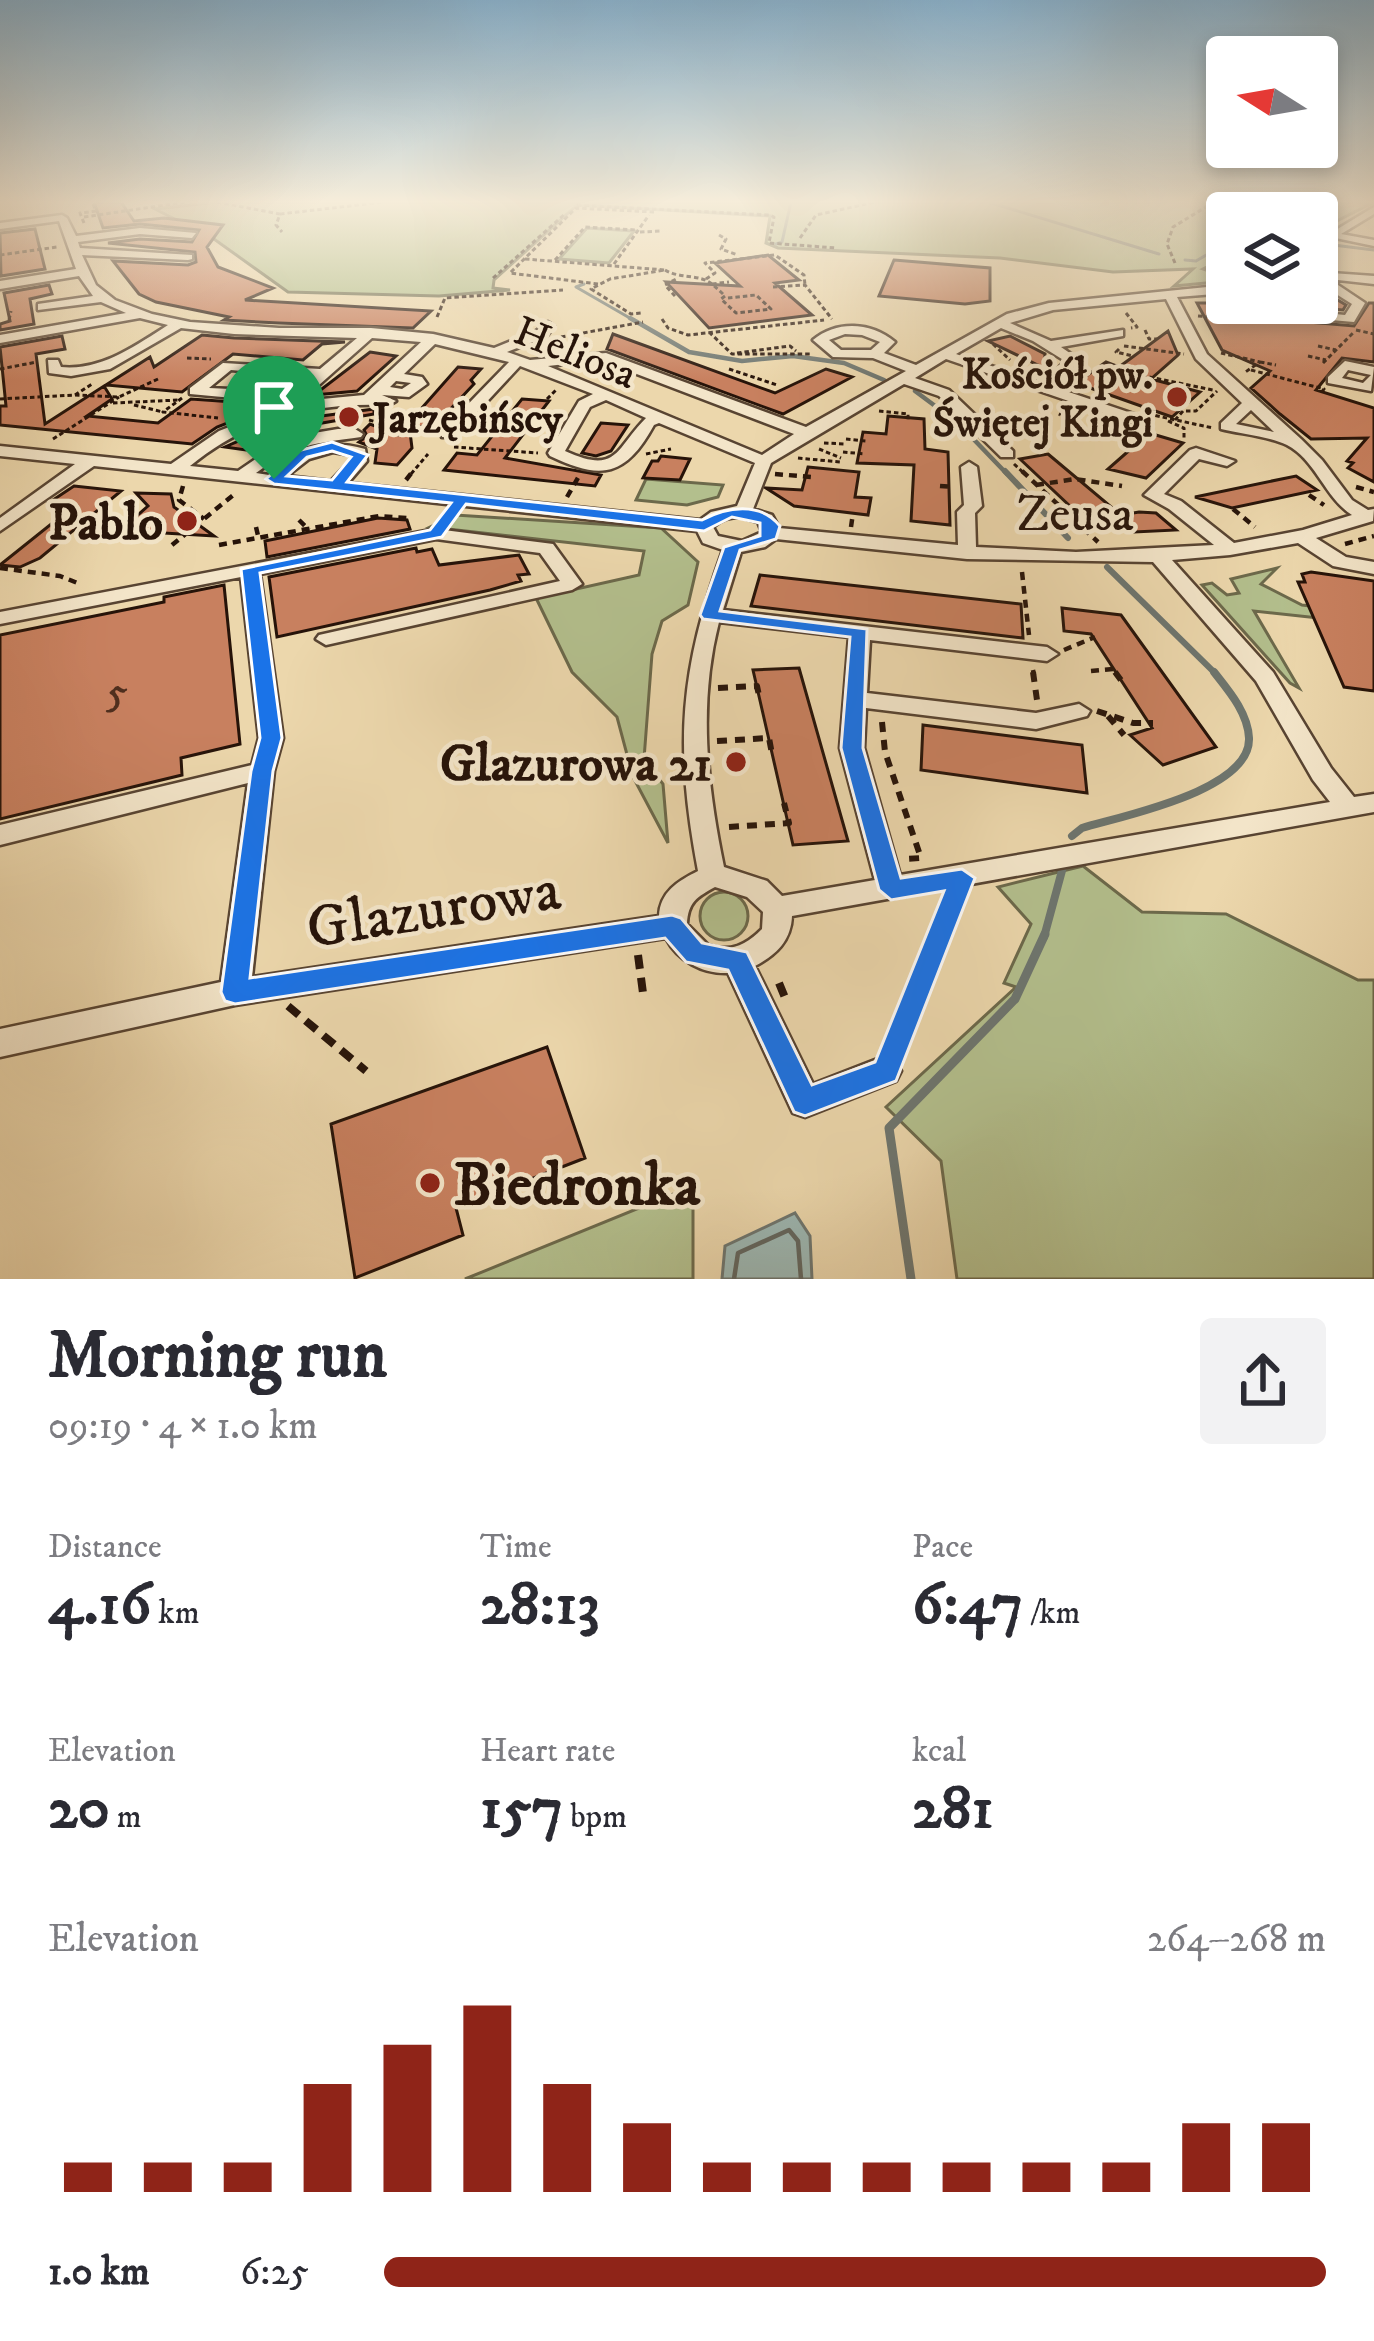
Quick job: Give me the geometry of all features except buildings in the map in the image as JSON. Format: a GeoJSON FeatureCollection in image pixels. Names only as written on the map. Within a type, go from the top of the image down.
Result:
{"type":"FeatureCollection","features":[{"type":"Feature","properties":{"kind":"street"},"geometry":{"type":"LineString","coordinates":[[79,262],[103,298],[142,314]]}},
{"type":"Feature","properties":{"kind":"street"},"geometry":{"type":"LineString","coordinates":[[0,284],[82,272]]}},
{"type":"Feature","properties":{"kind":"street"},"geometry":{"type":"LineString","coordinates":[[1338,280],[1374,280]]}},
{"type":"Feature","properties":{"kind":"street"},"geometry":{"type":"LineString","coordinates":[[1338,287],[1374,290]]}},
{"type":"Feature","properties":{"kind":"street"},"geometry":{"type":"LineString","coordinates":[[743,512],[767,467],[944,354],[1053,306],[1206,290]]}},
{"type":"Feature","properties":{"kind":"street"},"geometry":{"type":"LineString","coordinates":[[1338,291],[1360,306],[1345,322],[1338,321]]}},
{"type":"Feature","properties":{"kind":"street"},"geometry":{"type":"LineString","coordinates":[[1169,293],[1202,356],[1295,442],[1346,504],[1372,522]]}},
{"type":"Feature","properties":{"kind":"street"},"geometry":{"type":"LineString","coordinates":[[42,307],[103,298]]}},
{"type":"Feature","properties":{"kind":"street"},"geometry":{"type":"LineString","coordinates":[[71,303],[76,325]]}},
{"type":"Feature","properties":{"kind":"street"},"geometry":{"type":"LineString","coordinates":[[0,339],[142,314]]}},
{"type":"Feature","properties":{"kind":"street","name":"Heliosa"},"geometry":{"type":"LineString","coordinates":[[142,314],[181,322],[433,338],[494,352],[767,467]]}},
{"type":"Feature","properties":{"kind":"street"},"geometry":{"type":"LineString","coordinates":[[140,348],[53,363],[55,370],[115,364],[181,322]]}},
{"type":"Feature","properties":{"kind":"street"},"geometry":{"type":"LineString","coordinates":[[1005,325],[1073,360]]}},
{"type":"Feature","properties":{"kind":"street"},"geometry":{"type":"LineString","coordinates":[[293,406],[292,400],[370,332]]}},
{"type":"Feature","properties":{"kind":"street"},"geometry":{"type":"LineString","coordinates":[[494,352],[548,332]]}},
{"type":"Feature","properties":{"kind":"street"},"geometry":{"type":"LineString","coordinates":[[1049,345],[1118,333],[1073,360],[1059,375]]}},
{"type":"Feature","properties":{"kind":"street"},"geometry":{"type":"LineString","coordinates":[[180,476],[227,429],[247,421],[293,406],[382,399],[433,338]]}},
{"type":"Feature","properties":{"kind":"street"},"geometry":{"type":"LineString","coordinates":[[875,354],[944,393],[1007,454]]}},
{"type":"Feature","properties":{"kind":"street"},"geometry":{"type":"LineString","coordinates":[[944,354],[1135,419]]}},
{"type":"Feature","properties":{"kind":"street"},"geometry":{"type":"LineString","coordinates":[[448,440],[522,363],[601,356],[812,441]]}},
{"type":"Feature","properties":{"kind":"street"},"geometry":{"type":"LineString","coordinates":[[265,369],[323,374]]}},
{"type":"Feature","properties":{"kind":"street"},"geometry":{"type":"LineString","coordinates":[[1341,371],[1333,380],[1366,388],[1374,374]]}},
{"type":"Feature","properties":{"kind":"street"},"geometry":{"type":"LineString","coordinates":[[602,396],[584,404],[556,453],[586,465],[617,463],[628,458],[647,422],[657,418]]}},
{"type":"Feature","properties":{"kind":"street"},"geometry":{"type":"LineString","coordinates":[[1255,405],[1243,407],[1226,426],[1295,442]]}},
{"type":"Feature","properties":{"kind":"street"},"geometry":{"type":"LineString","coordinates":[[241,482],[286,444],[316,436],[355,434]]}},
{"type":"Feature","properties":{"kind":"street"},"geometry":{"type":"LineString","coordinates":[[274,479],[309,450],[332,446],[359,452],[359,461],[336,485]]}},
{"type":"Feature","properties":{"kind":"street"},"geometry":{"type":"LineString","coordinates":[[0,451],[91,460],[180,476],[241,482],[274,479],[704,526],[718,514],[743,512],[766,519],[772,533],[758,544],[733,547],[710,539],[704,526]]}},
{"type":"Feature","properties":{"kind":"street"},"geometry":{"type":"LineString","coordinates":[[1227,461],[1196,453],[1153,495],[1175,505],[1227,548]]}},
{"type":"Feature","properties":{"kind":"street"},"geometry":{"type":"LineString","coordinates":[[0,526],[91,460]]}},
{"type":"Feature","properties":{"kind":"street"},"geometry":{"type":"LineString","coordinates":[[967,553],[966,512],[973,506],[969,467]]}},
{"type":"Feature","properties":{"kind":"street"},"geometry":{"type":"LineString","coordinates":[[358,508],[373,489]]}},
{"type":"Feature","properties":{"kind":"street"},"geometry":{"type":"LineString","coordinates":[[436,534],[462,499]]}},
{"type":"Feature","properties":{"kind":"street","name":"Zeusa"},"geometry":{"type":"LineString","coordinates":[[772,533],[967,553],[1156,554],[1227,548],[1372,522]]}},
{"type":"Feature","properties":{"kind":"street"},"geometry":{"type":"LineString","coordinates":[[0,618],[436,534],[546,548],[572,584],[326,639]]}},
{"type":"Feature","properties":{"kind":"street"},"geometry":{"type":"LineString","coordinates":[[1299,536],[1340,562],[1374,568]]}},
{"type":"Feature","properties":{"kind":"street"},"geometry":{"type":"LineString","coordinates":[[712,876],[690,734],[695,674],[733,547]]}},
{"type":"Feature","properties":{"kind":"street"},"geometry":{"type":"LineString","coordinates":[[1156,554],[1265,676],[1322,774],[1361,805]]}},
{"type":"Feature","properties":{"kind":"street"},"geometry":{"type":"LineString","coordinates":[[235,992],[262,771],[271,738],[250,569]]}},
{"type":"Feature","properties":{"kind":"street"},"geometry":{"type":"LineString","coordinates":[[709,615],[1054,655]]}},
{"type":"Feature","properties":{"kind":"street"},"geometry":{"type":"LineString","coordinates":[[860,633],[852,748],[899,880]]}},
{"type":"Feature","properties":{"kind":"street"},"geometry":{"type":"LineString","coordinates":[[853,699],[1036,722],[1086,710]]}},
{"type":"Feature","properties":{"kind":"street"},"geometry":{"type":"LineString","coordinates":[[0,835],[262,771]]}},
{"type":"Feature","properties":{"kind":"street"},"geometry":{"type":"LineString","coordinates":[[776,908],[899,880],[962,878],[1361,805]]}},
{"type":"Feature","properties":{"kind":"street"},"geometry":{"type":"LineString","coordinates":[[712,876],[751,882],[776,908],[777,924],[770,940],[756,953],[737,960],[695,954],[672,926],[672,909],[680,894],[693,882],[712,876]]}},
{"type":"Feature","properties":{"kind":"street","name":"Glazurowa"},"geometry":{"type":"LineString","coordinates":[[0,1043],[235,992],[672,926]]}},
{"type":"Feature","properties":{"kind":"street"},"geometry":{"type":"LineString","coordinates":[[737,960],[805,1102],[886,1072]]}},
{"type":"Feature","properties":{"kind":"path"},"geometry":{"type":"LineString","coordinates":[[493,278],[512,262]]}},
{"type":"Feature","properties":{"kind":"path"},"geometry":{"type":"LineString","coordinates":[[522,262],[510,273],[598,284],[665,270]]}},
{"type":"Feature","properties":{"kind":"path"},"geometry":{"type":"LineString","coordinates":[[580,262],[665,270],[682,280]]}},
{"type":"Feature","properties":{"kind":"path"},"geometry":{"type":"LineString","coordinates":[[675,296],[664,285],[706,279],[715,273],[705,263],[710,262]]}},
{"type":"Feature","properties":{"kind":"path"},"geometry":{"type":"LineString","coordinates":[[662,319],[668,328],[688,334],[802,326],[832,319],[805,285],[805,275],[789,262]]}},
{"type":"Feature","properties":{"kind":"path"},"geometry":{"type":"LineString","coordinates":[[706,279],[725,296],[755,295],[771,308],[736,313],[722,299],[725,296]]}},
{"type":"Feature","properties":{"kind":"path"},"geometry":{"type":"LineString","coordinates":[[712,284],[729,281]]}},
{"type":"Feature","properties":{"kind":"path"},"geometry":{"type":"LineString","coordinates":[[598,284],[591,289],[605,300],[632,314],[641,313]]}},
{"type":"Feature","properties":{"kind":"path"},"geometry":{"type":"LineString","coordinates":[[773,287],[805,285]]}},
{"type":"Feature","properties":{"kind":"path"},"geometry":{"type":"LineString","coordinates":[[437,317],[445,298],[563,290]]}},
{"type":"Feature","properties":{"kind":"path"},"geometry":{"type":"LineString","coordinates":[[1117,307],[1136,328],[1156,339]]}},
{"type":"Feature","properties":{"kind":"path"},"geometry":{"type":"LineString","coordinates":[[0,316],[9,315]]}},
{"type":"Feature","properties":{"kind":"path"},"geometry":{"type":"LineString","coordinates":[[1180,315],[1206,317]]}},
{"type":"Feature","properties":{"kind":"path"},"geometry":{"type":"LineString","coordinates":[[793,317],[802,326]]}},
{"type":"Feature","properties":{"kind":"path"},"geometry":{"type":"LineString","coordinates":[[548,332],[642,322]]}},
{"type":"Feature","properties":{"kind":"path"},"geometry":{"type":"LineString","coordinates":[[1005,325],[987,343],[1004,350],[1009,365]]}},
{"type":"Feature","properties":{"kind":"path"},"geometry":{"type":"LineString","coordinates":[[1343,327],[1374,334]]}},
{"type":"Feature","properties":{"kind":"path"},"geometry":{"type":"LineString","coordinates":[[1146,332],[1153,330]]}},
{"type":"Feature","properties":{"kind":"path"},"geometry":{"type":"LineString","coordinates":[[1321,366],[1356,330]]}},
{"type":"Feature","properties":{"kind":"path"},"geometry":{"type":"LineString","coordinates":[[709,332],[732,354],[796,352],[827,357]]}},
{"type":"Feature","properties":{"kind":"path"},"geometry":{"type":"LineString","coordinates":[[1102,343],[1202,356]]}},
{"type":"Feature","properties":{"kind":"path"},"geometry":{"type":"LineString","coordinates":[[1124,346],[1116,352],[1133,356]]}},
{"type":"Feature","properties":{"kind":"path"},"geometry":{"type":"LineString","coordinates":[[1318,346],[1338,348]]}},
{"type":"Feature","properties":{"kind":"path"},"geometry":{"type":"LineString","coordinates":[[0,369],[37,362],[36,349]]}},
{"type":"Feature","properties":{"kind":"path"},"geometry":{"type":"LineString","coordinates":[[1308,356],[1327,360]]}},
{"type":"Feature","properties":{"kind":"path"},"geometry":{"type":"LineString","coordinates":[[1318,358],[1313,364],[1341,371]]}},
{"type":"Feature","properties":{"kind":"path"},"geometry":{"type":"LineString","coordinates":[[1261,362],[1276,365]]}},
{"type":"Feature","properties":{"kind":"path"},"geometry":{"type":"LineString","coordinates":[[729,369],[776,385]]}},
{"type":"Feature","properties":{"kind":"path"},"geometry":{"type":"LineString","coordinates":[[1251,370],[1324,389]]}},
{"type":"Feature","properties":{"kind":"path"},"geometry":{"type":"LineString","coordinates":[[908,420],[908,413],[873,410],[903,394],[900,386],[909,376]]}},
{"type":"Feature","properties":{"kind":"path"},"geometry":{"type":"LineString","coordinates":[[1131,387],[1144,376],[1217,391],[1196,411],[1184,411],[1175,420],[1226,426]]}},
{"type":"Feature","properties":{"kind":"path"},"geometry":{"type":"LineString","coordinates":[[48,442],[119,397],[158,379]]}},
{"type":"Feature","properties":{"kind":"path"},"geometry":{"type":"LineString","coordinates":[[548,399],[556,390]]}},
{"type":"Feature","properties":{"kind":"path"},"geometry":{"type":"LineString","coordinates":[[75,394],[119,397]]}},
{"type":"Feature","properties":{"kind":"path"},"geometry":{"type":"LineString","coordinates":[[0,399],[52,396]]}},
{"type":"Feature","properties":{"kind":"path"},"geometry":{"type":"LineString","coordinates":[[109,404],[182,398],[163,412]]}},
{"type":"Feature","properties":{"kind":"path"},"geometry":{"type":"LineString","coordinates":[[382,399],[418,413],[406,429],[382,399]]}},
{"type":"Feature","properties":{"kind":"path"},"geometry":{"type":"LineString","coordinates":[[127,403],[247,421]]}},
{"type":"Feature","properties":{"kind":"path"},"geometry":{"type":"LineString","coordinates":[[1161,418],[1184,428],[1183,439],[1196,453]]}},
{"type":"Feature","properties":{"kind":"path"},"geometry":{"type":"LineString","coordinates":[[448,440],[556,453]]}},
{"type":"Feature","properties":{"kind":"path"},"geometry":{"type":"LineString","coordinates":[[812,441],[866,441]]}},
{"type":"Feature","properties":{"kind":"path"},"geometry":{"type":"LineString","coordinates":[[812,441],[842,457]]}},
{"type":"Feature","properties":{"kind":"path"},"geometry":{"type":"LineString","coordinates":[[406,480],[428,454]]}},
{"type":"Feature","properties":{"kind":"path"},"geometry":{"type":"LineString","coordinates":[[793,458],[865,454]]}},
{"type":"Feature","properties":{"kind":"path"},"geometry":{"type":"LineString","coordinates":[[1007,454],[1036,485],[1070,510],[1106,550]]}},
{"type":"Feature","properties":{"kind":"path"},"geometry":{"type":"LineString","coordinates":[[767,467],[812,477]]}},
{"type":"Feature","properties":{"kind":"path"},"geometry":{"type":"LineString","coordinates":[[180,476],[183,508],[204,519]]}},
{"type":"Feature","properties":{"kind":"path"},"geometry":{"type":"LineString","coordinates":[[1036,485],[1075,479],[1122,486]]}},
{"type":"Feature","properties":{"kind":"path"},"geometry":{"type":"LineString","coordinates":[[172,545],[241,482]]}},
{"type":"Feature","properties":{"kind":"path"},"geometry":{"type":"LineString","coordinates":[[567,497],[573,487]]}},
{"type":"Feature","properties":{"kind":"path"},"geometry":{"type":"LineString","coordinates":[[1309,495],[1330,509]]}},
{"type":"Feature","properties":{"kind":"path"},"geometry":{"type":"LineString","coordinates":[[1233,509],[1255,527]]}},
{"type":"Feature","properties":{"kind":"path"},"geometry":{"type":"LineString","coordinates":[[219,544],[390,514],[407,518]]}},
{"type":"Feature","properties":{"kind":"path"},"geometry":{"type":"LineString","coordinates":[[298,520],[309,530]]}},
{"type":"Feature","properties":{"kind":"path"},"geometry":{"type":"LineString","coordinates":[[1331,547],[1372,522]]}},
{"type":"Feature","properties":{"kind":"path"},"geometry":{"type":"LineString","coordinates":[[256,527],[260,540]]}},
{"type":"Feature","properties":{"kind":"path"},"geometry":{"type":"LineString","coordinates":[[0,568],[60,576],[86,586]]}},
{"type":"Feature","properties":{"kind":"path"},"geometry":{"type":"LineString","coordinates":[[1054,655],[1074,642],[1095,638]]}},
{"type":"Feature","properties":{"kind":"path"},"geometry":{"type":"LineString","coordinates":[[1090,671],[1113,669],[1124,683]]}},
{"type":"Feature","properties":{"kind":"path"},"geometry":{"type":"LineString","coordinates":[[706,689],[757,686],[760,700]]}},
{"type":"Feature","properties":{"kind":"path"},"geometry":{"type":"LineString","coordinates":[[880,710],[885,752],[921,858],[902,860],[899,880]]}},
{"type":"Feature","properties":{"kind":"path"},"geometry":{"type":"LineString","coordinates":[[1086,710],[1153,723]]}},
{"type":"Feature","properties":{"kind":"path"},"geometry":{"type":"LineString","coordinates":[[1108,716],[1124,735]]}},
{"type":"Feature","properties":{"kind":"path"},"geometry":{"type":"LineString","coordinates":[[706,742],[769,738],[772,754]]}},
{"type":"Feature","properties":{"kind":"path"},"geometry":{"type":"LineString","coordinates":[[729,827],[789,823],[784,802]]}},
{"type":"Feature","properties":{"kind":"path"},"geometry":{"type":"LineString","coordinates":[[886,1072],[962,878]]}},
{"type":"Feature","properties":{"kind":"path"},"geometry":{"type":"LineString","coordinates":[[638,949],[643,993]]}},
{"type":"Feature","properties":{"kind":"path"},"geometry":{"type":"LineString","coordinates":[[286,1004],[366,1071]]}},
{"type":"Feature","properties":{"kind":"green space"},"geometry":{"type":"Polygon","coordinates":[[[246,262],[514,262],[494,280],[493,288],[510,290],[439,296],[288,292],[246,262]]]}},
{"type":"Feature","properties":{"kind":"green space"},"geometry":{"type":"Polygon","coordinates":[[[1030,262],[1206,262],[1206,283],[1174,286],[1193,269],[1113,272],[1030,262]]]}},
{"type":"Feature","properties":{"kind":"green space"},"geometry":{"type":"Polygon","coordinates":[[[646,479],[723,485],[718,497],[687,505],[636,500],[646,479]]]}},
{"type":"Feature","properties":{"kind":"green space"},"geometry":{"type":"Polygon","coordinates":[[[455,515],[661,528],[698,562],[688,605],[662,621],[652,654],[644,759],[663,784],[668,843],[633,777],[617,717],[572,672],[536,598],[639,575],[644,551],[430,527],[455,515]]]}},
{"type":"Feature","properties":{"kind":"green space"},"geometry":{"type":"Polygon","coordinates":[[[1277,568],[1261,584],[1302,605],[1374,613],[1374,624],[1254,611],[1299,688],[1202,585],[1212,583],[1227,595],[1239,593],[1231,579],[1277,568]]]}},
{"type":"Feature","properties":{"kind":"green space"},"geometry":{"type":"Polygon","coordinates":[[[1083,866],[1142,912],[1226,914],[1358,980],[1374,980],[1374,1279],[957,1279],[941,1161],[886,1107],[1016,987],[1004,983],[1031,924],[998,887],[1083,866]]]}},
{"type":"Feature","properties":{"kind":"green space"},"geometry":{"type":"Polygon","coordinates":[[[724,892],[741,899],[748,916],[741,933],[724,940],[707,933],[700,916],[707,899],[724,892]]]}},
{"type":"Feature","properties":{"kind":"green space"},"geometry":{"type":"Polygon","coordinates":[[[693,1186],[693,1279],[465,1279],[693,1186]]]}},
{"type":"Feature","properties":{"kind":"water"},"geometry":{"type":"Polygon","coordinates":[[[795,1213],[810,1236],[812,1279],[722,1279],[725,1246],[795,1213]]]}},
{"type":"Feature","properties":{"kind":"waterway"},"geometry":{"type":"LineString","coordinates":[[584,284],[576,287],[635,321]]}},
{"type":"Feature","properties":{"kind":"waterway"},"geometry":{"type":"LineString","coordinates":[[630,318],[689,352],[742,361],[793,356],[844,363],[884,380]]}},
{"type":"Feature","properties":{"kind":"waterway"},"geometry":{"type":"LineString","coordinates":[[915,391],[958,423],[1007,474]]}},
{"type":"Feature","properties":{"kind":"waterway"},"geometry":{"type":"LineString","coordinates":[[1005,471],[1068,538]]}},
{"type":"Feature","properties":{"kind":"waterway"},"geometry":{"type":"LineString","coordinates":[[1107,567],[1214,672]]}},
{"type":"Feature","properties":{"kind":"waterway"},"geometry":{"type":"LineString","coordinates":[[1072,836],[1082,828],[1207,787],[1244,757],[1249,738],[1245,720],[1214,672]]}},
{"type":"Feature","properties":{"kind":"waterway"},"geometry":{"type":"LineString","coordinates":[[1045,935],[1063,867]]}},
{"type":"Feature","properties":{"kind":"waterway"},"geometry":{"type":"LineString","coordinates":[[911,1279],[889,1128],[1015,999],[1045,935]]}},
{"type":"Feature","properties":{"kind":"place","name":"Kościół pw. Świętej Kingi"},"geometry":{"type":"Point","coordinates":[1177,397]}},
{"type":"Feature","properties":{"kind":"place","name":"Jarzębińscy"},"geometry":{"type":"Point","coordinates":[349,417]}},
{"type":"Feature","properties":{"kind":"place","name":"Pablo"},"geometry":{"type":"Point","coordinates":[187,521]}},
{"type":"Feature","properties":{"kind":"place","name":"Glazurowa 21"},"geometry":{"type":"Point","coordinates":[736,762]}},
{"type":"Feature","properties":{"kind":"place","name":"Biedronka"},"geometry":{"type":"Point","coordinates":[430,1183]}},
{"type":"Feature","properties":{"kind":"route"},"geometry":{"type":"LineString","coordinates":[[332,446],[361,455],[336,485],[571,511],[704,526],[718,514],[730,512],[766,519],[772,526],[768,539],[733,547],[709,615],[860,633],[850,723],[852,748],[891,890],[962,878],[886,1072],[805,1102],[737,960],[695,954],[672,926],[235,992],[262,771],[271,738],[250,569],[436,534],[462,499],[274,479],[309,450],[332,446]]}}]}
